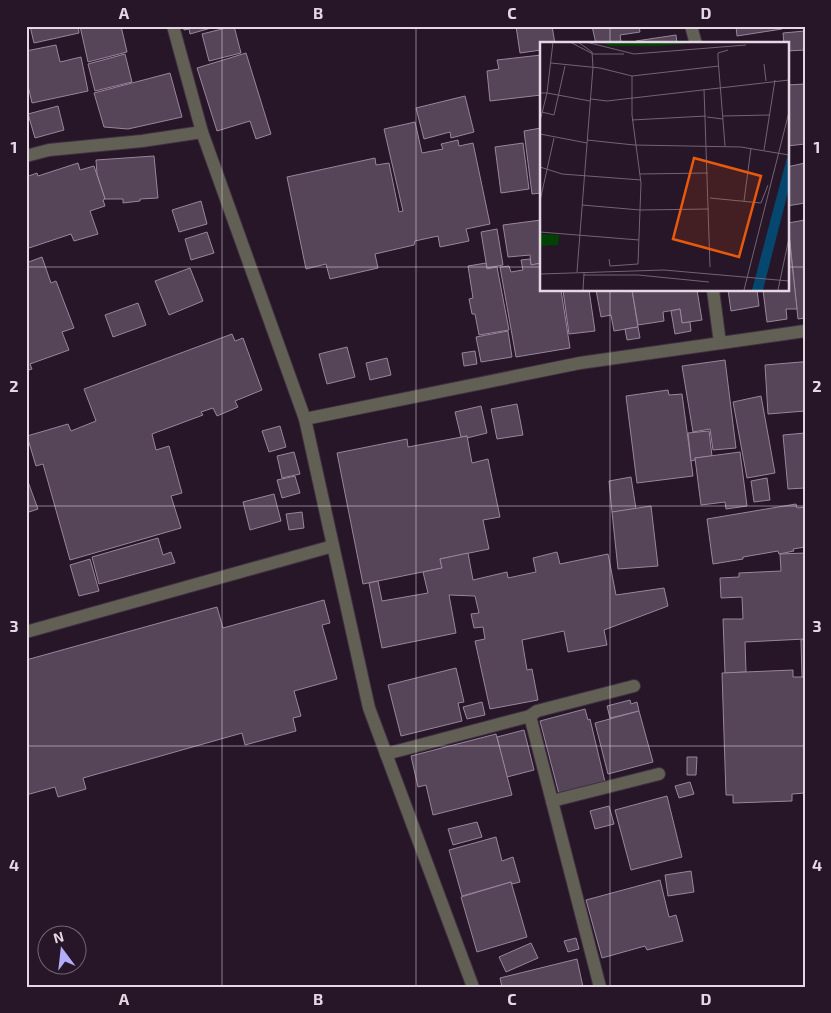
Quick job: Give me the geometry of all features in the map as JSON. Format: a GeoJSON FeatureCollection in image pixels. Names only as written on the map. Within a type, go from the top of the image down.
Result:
{"type":"FeatureCollection","features":[{"type":"Feature","properties":{"kind":"street"},"geometry":{"type":"LineString","coordinates":[[173,26],[202,132],[304,419],[369,708],[473,987]]}},
{"type":"Feature","properties":{"kind":"street"},"geometry":{"type":"LineString","coordinates":[[691,26],[695,42]]}},
{"type":"Feature","properties":{"kind":"street"},"geometry":{"type":"LineString","coordinates":[[26,156],[49,150],[142,141],[202,132]]}},
{"type":"Feature","properties":{"kind":"street"},"geometry":{"type":"LineString","coordinates":[[713,291],[720,343]]}},
{"type":"Feature","properties":{"kind":"street"},"geometry":{"type":"LineString","coordinates":[[304,419],[580,363],[805,332]]}},
{"type":"Feature","properties":{"kind":"street"},"geometry":{"type":"LineString","coordinates":[[26,632],[333,546]]}},
{"type":"Feature","properties":{"kind":"street"},"geometry":{"type":"LineString","coordinates":[[386,754],[530,716],[537,711],[634,686]]}},
{"type":"Feature","properties":{"kind":"street"},"geometry":{"type":"LineString","coordinates":[[530,716],[600,987]]}},
{"type":"Feature","properties":{"kind":"street"},"geometry":{"type":"LineString","coordinates":[[552,801],[659,774]]}},
{"type":"Feature","properties":{"kind":"building"},"geometry":{"type":"Polygon","coordinates":[[[30,26],[78,26],[79,33],[34,43],[30,26]]]}},
{"type":"Feature","properties":{"kind":"building"},"geometry":{"type":"Polygon","coordinates":[[[80,26],[109,26],[109,28],[121,26],[127,52],[88,62],[80,26]]]}},
{"type":"Feature","properties":{"kind":"building"},"geometry":{"type":"Polygon","coordinates":[[[183,26],[218,26],[190,34],[189,29],[184,30],[183,26]]]}},
{"type":"Feature","properties":{"kind":"building"},"geometry":{"type":"Polygon","coordinates":[[[234,26],[241,53],[209,61],[202,34],[234,26]]]}},
{"type":"Feature","properties":{"kind":"building"},"geometry":{"type":"Polygon","coordinates":[[[516,26],[552,26],[555,42],[540,42],[540,50],[520,53],[516,26]]]}},
{"type":"Feature","properties":{"kind":"building"},"geometry":{"type":"Polygon","coordinates":[[[592,26],[639,26],[640,32],[620,35],[621,42],[596,42],[592,26]]]}},
{"type":"Feature","properties":{"kind":"building"},"geometry":{"type":"Polygon","coordinates":[[[736,26],[781,26],[782,29],[737,36],[736,26]]]}},
{"type":"Feature","properties":{"kind":"building"},"geometry":{"type":"Polygon","coordinates":[[[805,31],[805,50],[788,51],[788,42],[784,42],[783,33],[805,31]]]}},
{"type":"Feature","properties":{"kind":"building"},"geometry":{"type":"Polygon","coordinates":[[[676,35],[677,42],[636,42],[676,35]]]}},
{"type":"Feature","properties":{"kind":"building"},"geometry":{"type":"Polygon","coordinates":[[[56,45],[60,62],[81,57],[88,91],[32,103],[26,77],[26,51],[56,45]]]}},
{"type":"Feature","properties":{"kind":"building"},"geometry":{"type":"Polygon","coordinates":[[[246,53],[271,134],[256,139],[250,121],[217,131],[197,68],[246,53]]]}},
{"type":"Feature","properties":{"kind":"building"},"geometry":{"type":"Polygon","coordinates":[[[125,54],[132,82],[95,91],[88,64],[125,54]]]}},
{"type":"Feature","properties":{"kind":"building"},"geometry":{"type":"Polygon","coordinates":[[[540,55],[540,95],[490,101],[487,71],[499,69],[497,60],[540,55]]]}},
{"type":"Feature","properties":{"kind":"building"},"geometry":{"type":"Polygon","coordinates":[[[170,73],[182,117],[128,129],[104,127],[94,93],[170,73]]]}},
{"type":"Feature","properties":{"kind":"building"},"geometry":{"type":"Polygon","coordinates":[[[805,84],[805,144],[788,146],[788,85],[805,84]]]}},
{"type":"Feature","properties":{"kind":"building"},"geometry":{"type":"Polygon","coordinates":[[[465,96],[474,132],[451,138],[450,132],[424,139],[416,108],[465,96]]]}},
{"type":"Feature","properties":{"kind":"building"},"geometry":{"type":"Polygon","coordinates":[[[58,106],[64,130],[35,138],[28,114],[58,106]]]}},
{"type":"Feature","properties":{"kind":"building"},"geometry":{"type":"Polygon","coordinates":[[[415,122],[422,153],[443,149],[441,144],[458,140],[459,146],[473,143],[490,224],[466,229],[469,241],[440,247],[438,236],[415,241],[414,245],[375,254],[378,268],[330,279],[326,264],[306,269],[287,177],[375,158],[376,165],[389,163],[399,212],[403,211],[384,129],[415,122]]]}},
{"type":"Feature","properties":{"kind":"building"},"geometry":{"type":"Polygon","coordinates":[[[540,128],[540,193],[532,194],[524,131],[540,128]]]}},
{"type":"Feature","properties":{"kind":"building"},"geometry":{"type":"Polygon","coordinates":[[[523,143],[529,189],[501,193],[495,147],[523,143]]]}},
{"type":"Feature","properties":{"kind":"building"},"geometry":{"type":"Polygon","coordinates":[[[154,156],[158,198],[140,199],[140,201],[123,203],[123,199],[105,199],[97,174],[96,160],[154,156]]]}},
{"type":"Feature","properties":{"kind":"building"},"geometry":{"type":"Polygon","coordinates":[[[78,163],[80,170],[94,166],[105,199],[103,200],[105,206],[90,211],[98,234],[74,241],[71,234],[26,249],[26,177],[37,173],[38,176],[78,163]]]}},
{"type":"Feature","properties":{"kind":"building"},"geometry":{"type":"Polygon","coordinates":[[[805,163],[805,203],[788,206],[788,167],[805,163]]]}},
{"type":"Feature","properties":{"kind":"building"},"geometry":{"type":"Polygon","coordinates":[[[201,201],[207,224],[179,232],[172,210],[201,201]]]}},
{"type":"Feature","properties":{"kind":"building"},"geometry":{"type":"Polygon","coordinates":[[[540,220],[540,263],[531,265],[530,255],[508,257],[503,225],[540,220]]]}},
{"type":"Feature","properties":{"kind":"building"},"geometry":{"type":"Polygon","coordinates":[[[805,220],[805,318],[798,319],[788,223],[805,220]]]}},
{"type":"Feature","properties":{"kind":"building"},"geometry":{"type":"Polygon","coordinates":[[[788,228],[797,309],[786,309],[787,319],[767,322],[763,291],[788,291],[788,228]]]}},
{"type":"Feature","properties":{"kind":"building"},"geometry":{"type":"Polygon","coordinates":[[[497,229],[503,265],[487,268],[481,232],[497,229]]]}},
{"type":"Feature","properties":{"kind":"building"},"geometry":{"type":"Polygon","coordinates":[[[207,232],[214,253],[191,260],[185,239],[207,232]]]}},
{"type":"Feature","properties":{"kind":"building"},"geometry":{"type":"Polygon","coordinates":[[[42,257],[51,283],[56,281],[74,328],[62,332],[69,350],[30,364],[32,369],[26,371],[26,263],[42,257]]]}},
{"type":"Feature","properties":{"kind":"building"},"geometry":{"type":"Polygon","coordinates":[[[530,259],[531,265],[540,263],[540,291],[561,291],[570,348],[516,357],[500,267],[509,266],[511,272],[523,270],[521,260],[530,259]]]}},
{"type":"Feature","properties":{"kind":"building"},"geometry":{"type":"Polygon","coordinates":[[[486,263],[487,269],[497,267],[509,330],[479,335],[475,314],[472,314],[469,299],[473,298],[468,266],[486,263]]]}},
{"type":"Feature","properties":{"kind":"building"},"geometry":{"type":"Polygon","coordinates":[[[190,268],[203,301],[169,315],[155,281],[190,268]]]}},
{"type":"Feature","properties":{"kind":"building"},"geometry":{"type":"Polygon","coordinates":[[[563,291],[589,291],[595,331],[569,334],[563,291]]]}},
{"type":"Feature","properties":{"kind":"building"},"geometry":{"type":"Polygon","coordinates":[[[596,291],[632,291],[638,327],[614,331],[611,315],[601,317],[596,291]]]}},
{"type":"Feature","properties":{"kind":"building"},"geometry":{"type":"Polygon","coordinates":[[[632,291],[697,291],[702,320],[682,323],[680,309],[663,312],[664,321],[638,325],[632,291]]]}},
{"type":"Feature","properties":{"kind":"building"},"geometry":{"type":"Polygon","coordinates":[[[728,291],[757,291],[759,306],[731,311],[728,291]]]}},
{"type":"Feature","properties":{"kind":"building"},"geometry":{"type":"Polygon","coordinates":[[[138,303],[146,325],[113,337],[105,315],[138,303]]]}},
{"type":"Feature","properties":{"kind":"building"},"geometry":{"type":"Polygon","coordinates":[[[680,309],[682,323],[690,322],[691,331],[675,334],[671,311],[680,309]]]}},
{"type":"Feature","properties":{"kind":"building"},"geometry":{"type":"Polygon","coordinates":[[[638,327],[640,338],[627,340],[625,329],[638,327]]]}},
{"type":"Feature","properties":{"kind":"building"},"geometry":{"type":"Polygon","coordinates":[[[508,331],[512,357],[481,362],[476,337],[508,331]]]}},
{"type":"Feature","properties":{"kind":"building"},"geometry":{"type":"Polygon","coordinates":[[[232,334],[235,341],[243,338],[262,390],[235,401],[238,407],[217,416],[213,408],[201,412],[203,415],[152,434],[156,450],[169,446],[182,493],[171,496],[181,528],[70,560],[43,464],[36,466],[27,436],[68,424],[71,431],[96,421],[84,389],[232,334]]]}},
{"type":"Feature","properties":{"kind":"building"},"geometry":{"type":"Polygon","coordinates":[[[347,347],[355,377],[327,384],[319,354],[347,347]]]}},
{"type":"Feature","properties":{"kind":"building"},"geometry":{"type":"Polygon","coordinates":[[[475,351],[477,364],[464,366],[462,353],[475,351]]]}},
{"type":"Feature","properties":{"kind":"building"},"geometry":{"type":"Polygon","coordinates":[[[387,358],[391,375],[370,380],[366,363],[387,358]]]}},
{"type":"Feature","properties":{"kind":"building"},"geometry":{"type":"Polygon","coordinates":[[[725,360],[736,448],[713,450],[710,429],[693,432],[682,366],[725,360]]]}},
{"type":"Feature","properties":{"kind":"building"},"geometry":{"type":"Polygon","coordinates":[[[805,362],[805,411],[768,414],[765,365],[805,362]]]}},
{"type":"Feature","properties":{"kind":"building"},"geometry":{"type":"Polygon","coordinates":[[[668,390],[669,395],[682,394],[693,476],[637,483],[626,396],[668,390]]]}},
{"type":"Feature","properties":{"kind":"building"},"geometry":{"type":"Polygon","coordinates":[[[761,396],[775,473],[747,478],[733,402],[761,396]]]}},
{"type":"Feature","properties":{"kind":"building"},"geometry":{"type":"Polygon","coordinates":[[[517,404],[523,435],[497,439],[491,409],[517,404]]]}},
{"type":"Feature","properties":{"kind":"building"},"geometry":{"type":"Polygon","coordinates":[[[481,406],[487,433],[467,438],[467,436],[461,437],[455,412],[481,406]]]}},
{"type":"Feature","properties":{"kind":"building"},"geometry":{"type":"Polygon","coordinates":[[[280,426],[286,447],[269,452],[262,431],[280,426]]]}},
{"type":"Feature","properties":{"kind":"building"},"geometry":{"type":"Polygon","coordinates":[[[709,431],[712,456],[695,458],[695,460],[691,461],[688,433],[709,431]]]}},
{"type":"Feature","properties":{"kind":"building"},"geometry":{"type":"Polygon","coordinates":[[[805,433],[805,488],[788,489],[783,435],[805,433]]]}},
{"type":"Feature","properties":{"kind":"building"},"geometry":{"type":"Polygon","coordinates":[[[467,436],[472,463],[488,459],[500,517],[483,520],[489,549],[440,559],[442,568],[363,584],[337,453],[407,439],[408,447],[467,436]]]}},
{"type":"Feature","properties":{"kind":"building"},"geometry":{"type":"Polygon","coordinates":[[[294,452],[300,474],[282,478],[277,456],[294,452]]]}},
{"type":"Feature","properties":{"kind":"building"},"geometry":{"type":"Polygon","coordinates":[[[740,452],[747,506],[726,509],[725,502],[701,505],[695,458],[740,452]]]}},
{"type":"Feature","properties":{"kind":"building"},"geometry":{"type":"Polygon","coordinates":[[[295,476],[300,493],[282,498],[277,480],[295,476]]]}},
{"type":"Feature","properties":{"kind":"building"},"geometry":{"type":"Polygon","coordinates":[[[631,477],[636,509],[612,512],[609,481],[631,477]]]}},
{"type":"Feature","properties":{"kind":"building"},"geometry":{"type":"Polygon","coordinates":[[[767,478],[770,500],[754,502],[751,481],[767,478]]]}},
{"type":"Feature","properties":{"kind":"building"},"geometry":{"type":"Polygon","coordinates":[[[26,479],[38,509],[26,513],[26,479]]]}},
{"type":"Feature","properties":{"kind":"building"},"geometry":{"type":"Polygon","coordinates":[[[274,494],[281,521],[250,530],[243,502],[274,494]]]}},
{"type":"Feature","properties":{"kind":"building"},"geometry":{"type":"Polygon","coordinates":[[[796,504],[797,508],[805,507],[805,547],[779,554],[778,551],[713,564],[707,519],[796,504]]]}},
{"type":"Feature","properties":{"kind":"building"},"geometry":{"type":"Polygon","coordinates":[[[651,506],[658,566],[618,569],[612,512],[651,506]]]}},
{"type":"Feature","properties":{"kind":"building"},"geometry":{"type":"Polygon","coordinates":[[[302,512],[304,528],[289,530],[286,514],[302,512]]]}},
{"type":"Feature","properties":{"kind":"building"},"geometry":{"type":"Polygon","coordinates":[[[158,538],[163,555],[171,552],[175,563],[99,584],[92,557],[158,538]]]}},
{"type":"Feature","properties":{"kind":"building"},"geometry":{"type":"Polygon","coordinates":[[[557,552],[560,564],[608,554],[616,595],[664,588],[668,606],[604,630],[607,645],[568,652],[564,631],[522,640],[527,670],[532,669],[538,700],[490,709],[475,641],[485,639],[483,627],[474,628],[471,614],[479,613],[475,596],[449,595],[456,633],[382,648],[369,583],[378,581],[382,601],[428,593],[423,572],[442,568],[440,559],[468,553],[473,580],[507,572],[508,578],[536,572],[533,558],[557,552]]]}},
{"type":"Feature","properties":{"kind":"building"},"geometry":{"type":"Polygon","coordinates":[[[805,553],[805,639],[745,642],[746,672],[725,673],[723,619],[743,619],[742,597],[721,598],[720,578],[739,577],[739,573],[781,571],[780,554],[805,553]]]}},
{"type":"Feature","properties":{"kind":"building"},"geometry":{"type":"Polygon","coordinates":[[[90,559],[99,591],[79,596],[70,565],[90,559]]]}},
{"type":"Feature","properties":{"kind":"building"},"geometry":{"type":"Polygon","coordinates":[[[324,600],[330,623],[322,625],[337,679],[294,691],[301,716],[293,718],[296,731],[245,745],[242,733],[83,778],[86,789],[58,797],[55,787],[26,795],[26,660],[217,607],[223,628],[324,600]]]}},
{"type":"Feature","properties":{"kind":"building"},"geometry":{"type":"Polygon","coordinates":[[[805,639],[805,677],[802,677],[801,640],[805,639]]]}},
{"type":"Feature","properties":{"kind":"building"},"geometry":{"type":"Polygon","coordinates":[[[456,668],[464,702],[458,703],[462,721],[401,736],[388,685],[456,668]]]}},
{"type":"Feature","properties":{"kind":"building"},"geometry":{"type":"Polygon","coordinates":[[[793,670],[793,677],[805,677],[805,793],[792,794],[792,801],[733,803],[733,795],[726,795],[722,673],[793,670]]]}},
{"type":"Feature","properties":{"kind":"building"},"geometry":{"type":"Polygon","coordinates":[[[630,700],[631,704],[637,702],[639,711],[610,718],[607,706],[630,700]]]}},
{"type":"Feature","properties":{"kind":"building"},"geometry":{"type":"Polygon","coordinates":[[[482,702],[485,715],[467,719],[463,707],[482,702]]]}},
{"type":"Feature","properties":{"kind":"building"},"geometry":{"type":"Polygon","coordinates":[[[585,709],[588,720],[590,719],[605,782],[559,794],[540,721],[585,709]]]}},
{"type":"Feature","properties":{"kind":"building"},"geometry":{"type":"Polygon","coordinates":[[[639,711],[653,762],[608,774],[595,723],[639,711]]]}},
{"type":"Feature","properties":{"kind":"building"},"geometry":{"type":"Polygon","coordinates":[[[524,730],[534,770],[507,777],[497,737],[524,730]]]}},
{"type":"Feature","properties":{"kind":"building"},"geometry":{"type":"Polygon","coordinates":[[[496,734],[512,795],[433,815],[426,785],[418,787],[411,756],[496,734]]]}},
{"type":"Feature","properties":{"kind":"building"},"geometry":{"type":"Polygon","coordinates":[[[687,757],[697,757],[696,775],[687,775],[687,757]]]}},
{"type":"Feature","properties":{"kind":"building"},"geometry":{"type":"Polygon","coordinates":[[[690,782],[694,794],[679,798],[675,786],[690,782]]]}},
{"type":"Feature","properties":{"kind":"building"},"geometry":{"type":"Polygon","coordinates":[[[667,796],[682,857],[631,870],[615,810],[667,796]]]}},
{"type":"Feature","properties":{"kind":"building"},"geometry":{"type":"Polygon","coordinates":[[[609,806],[614,824],[595,829],[590,811],[609,806]]]}},
{"type":"Feature","properties":{"kind":"building"},"geometry":{"type":"Polygon","coordinates":[[[477,822],[482,837],[453,845],[448,829],[477,822]]]}},
{"type":"Feature","properties":{"kind":"building"},"geometry":{"type":"Polygon","coordinates":[[[496,837],[502,861],[513,857],[520,882],[512,884],[511,882],[462,896],[449,850],[496,837]]]}},
{"type":"Feature","properties":{"kind":"building"},"geometry":{"type":"Polygon","coordinates":[[[691,871],[694,892],[668,896],[665,875],[691,871]]]}},
{"type":"Feature","properties":{"kind":"building"},"geometry":{"type":"Polygon","coordinates":[[[660,880],[669,917],[676,915],[683,941],[647,950],[645,946],[602,958],[586,900],[660,880]]]}},
{"type":"Feature","properties":{"kind":"building"},"geometry":{"type":"Polygon","coordinates":[[[511,882],[527,937],[477,952],[461,897],[511,882]]]}},
{"type":"Feature","properties":{"kind":"building"},"geometry":{"type":"Polygon","coordinates":[[[576,938],[579,949],[568,952],[564,941],[576,938]]]}},
{"type":"Feature","properties":{"kind":"building"},"geometry":{"type":"Polygon","coordinates":[[[531,943],[538,958],[506,972],[499,957],[531,943]]]}},
{"type":"Feature","properties":{"kind":"building"},"geometry":{"type":"Polygon","coordinates":[[[577,959],[583,987],[502,987],[500,978],[577,959]]]}}]}
